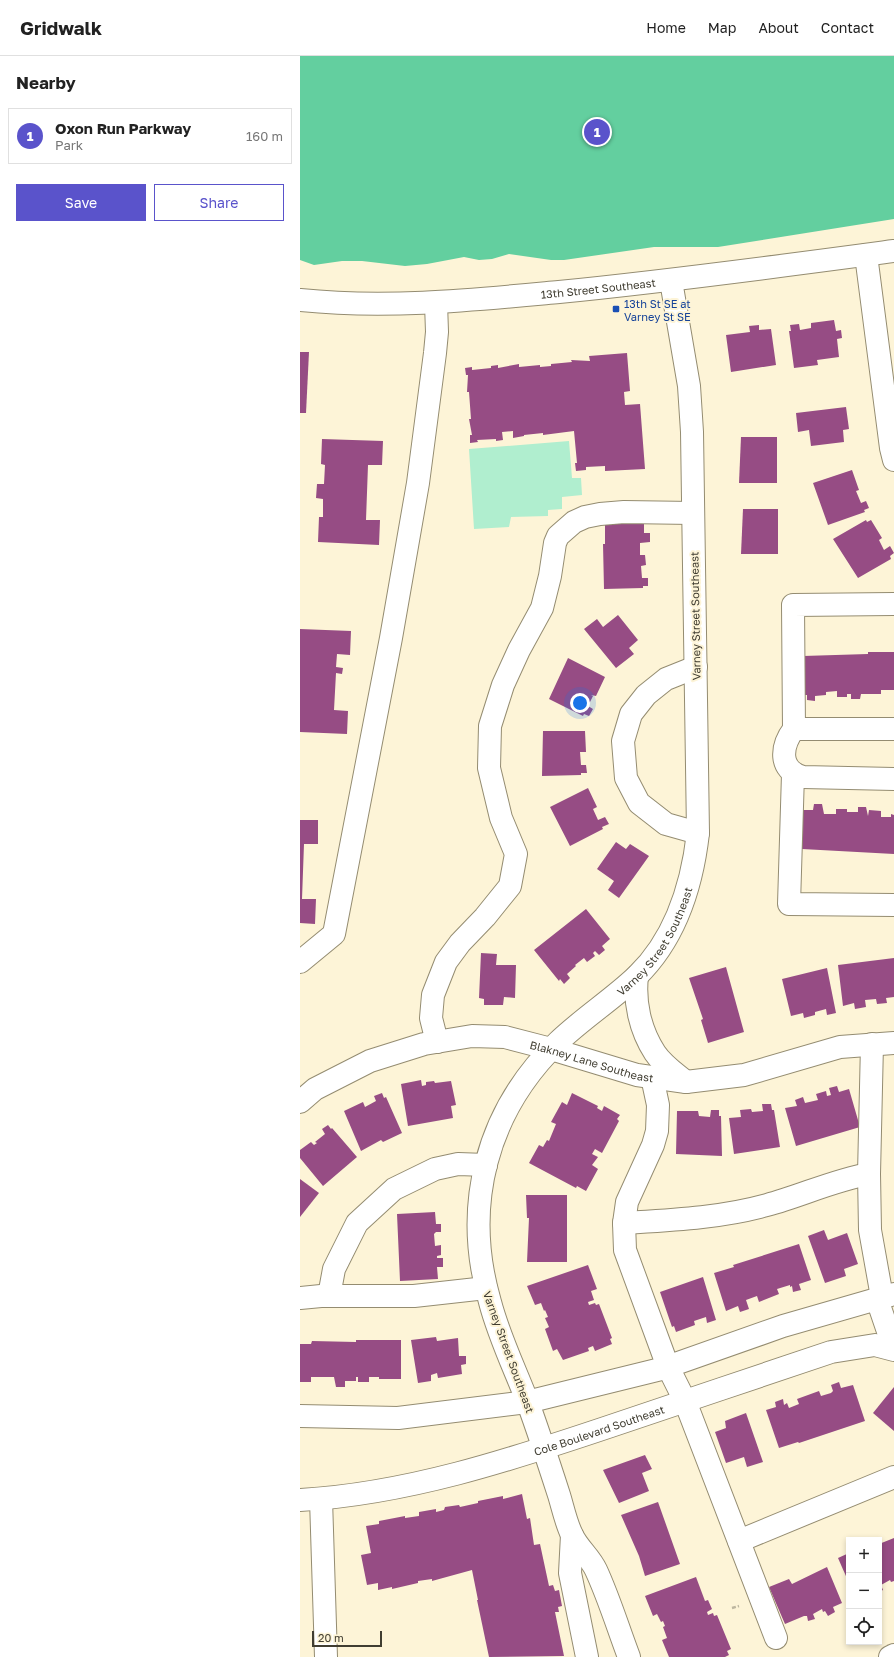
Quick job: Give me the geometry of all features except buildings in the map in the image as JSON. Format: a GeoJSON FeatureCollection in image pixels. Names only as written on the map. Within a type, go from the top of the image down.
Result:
{"type":"FeatureCollection","features":[{"type":"Feature","properties":{"kind":"street","name":"13th Street Southeast"},"geometry":{"type":"LineString","coordinates":[[300,300],[340,303],[436,303],[671,281],[894,251]]}},
{"type":"Feature","properties":{"kind":"street"},"geometry":{"type":"LineString","coordinates":[[866,255],[891,448],[894,460]]}},
{"type":"Feature","properties":{"kind":"street","name":"Varney Street Southeast"},"geometry":{"type":"LineString","coordinates":[[629,1657],[595,1568],[572,1535],[544,1448],[497,1325],[486,1288],[479,1253],[478,1232],[480,1190],[486,1166],[496,1132],[515,1096],[528,1075],[551,1049],[580,1022],[637,976],[656,954],[677,920],[686,895],[695,860],[698,833],[692,432],[689,386],[671,281]]}},
{"type":"Feature","properties":{"kind":"street"},"geometry":{"type":"LineString","coordinates":[[300,962],[334,934],[391,638],[418,484],[435,353],[437,332],[436,303]]}},
{"type":"Feature","properties":{"kind":"street"},"geometry":{"type":"LineString","coordinates":[[437,1042],[431,1018],[433,995],[446,962],[460,943],[485,917],[510,886],[516,854],[501,818],[489,768],[490,726],[503,685],[519,650],[542,608],[550,576],[555,543],[558,536],[574,522],[585,517],[600,514],[624,512],[693,513]]}},
{"type":"Feature","properties":{"kind":"street"},"geometry":{"type":"LineString","coordinates":[[894,604],[793,605],[794,729],[788,738],[784,752],[787,766],[793,774],[803,777],[894,779]]}},
{"type":"Feature","properties":{"kind":"street"},"geometry":{"type":"LineString","coordinates":[[696,667],[666,679],[646,695],[631,714],[623,741],[626,778],[639,803],[666,824],[698,833]]}},
{"type":"Feature","properties":{"kind":"street"},"geometry":{"type":"LineString","coordinates":[[794,729],[894,729]]}},
{"type":"Feature","properties":{"kind":"street"},"geometry":{"type":"LineString","coordinates":[[793,774],[789,904],[894,905]]}},
{"type":"Feature","properties":{"kind":"street"},"geometry":{"type":"LineString","coordinates":[[637,976],[638,1016],[655,1052],[668,1067],[686,1082]]}},
{"type":"Feature","properties":{"kind":"street","name":"Blakney Lane Southeast"},"geometry":{"type":"LineString","coordinates":[[300,1102],[315,1089],[370,1061],[424,1044],[472,1036],[505,1037],[637,1075],[686,1082],[744,1074],[840,1047],[894,1042]]}},
{"type":"Feature","properties":{"kind":"street"},"geometry":{"type":"LineString","coordinates":[[872,1044],[869,1174],[870,1230],[894,1350]]}},
{"type":"Feature","properties":{"kind":"street"},"geometry":{"type":"LineString","coordinates":[[652,1077],[658,1105],[657,1131],[653,1145],[627,1202],[624,1223],[625,1250],[668,1367],[685,1401],[776,1638]]}},
{"type":"Feature","properties":{"kind":"street"},"geometry":{"type":"LineString","coordinates":[[329,1296],[334,1269],[356,1223],[394,1189],[435,1169],[458,1164],[486,1166]]}},
{"type":"Feature","properties":{"kind":"street"},"geometry":{"type":"LineString","coordinates":[[624,1223],[730,1214],[811,1192],[848,1178],[869,1174]]}},
{"type":"Feature","properties":{"kind":"street"},"geometry":{"type":"LineString","coordinates":[[300,1298],[329,1296],[414,1296],[486,1288]]}},
{"type":"Feature","properties":{"kind":"street"},"geometry":{"type":"LineString","coordinates":[[300,1416],[398,1418],[527,1402],[668,1367],[783,1326],[884,1297]]}},
{"type":"Feature","properties":{"kind":"street","name":"Cole Boulevard Southeast"},"geometry":{"type":"LineString","coordinates":[[300,1500],[322,1499],[422,1483],[544,1448],[831,1352],[875,1345],[894,1350]]}},
{"type":"Feature","properties":{"kind":"street"},"geometry":{"type":"LineString","coordinates":[[739,1541],[894,1476]]}},
{"type":"Feature","properties":{"kind":"street"},"geometry":{"type":"LineString","coordinates":[[322,1499],[326,1657]]}},
{"type":"Feature","properties":{"kind":"street","name":"Varney Street Southeast"},"geometry":{"type":"LineString","coordinates":[[572,1535],[570,1573],[588,1657]]}},
{"type":"Feature","properties":{"kind":"street"},"geometry":{"type":"LineString","coordinates":[[890,1657],[894,1655]]}},
{"type":"Feature","properties":{"kind":"green space"},"geometry":{"type":"Polygon","coordinates":[[[300,56],[894,56],[894,219],[718,247],[654,247],[564,260],[551,260],[509,254],[492,259],[479,260],[464,257],[427,264],[405,266],[362,261],[342,261],[314,265],[300,260],[300,56]]]}},
{"type":"Feature","properties":{"kind":"green space"},"geometry":{"type":"Polygon","coordinates":[[[569,441],[572,478],[581,478],[582,495],[562,497],[562,509],[548,510],[548,516],[511,517],[509,527],[474,529],[469,449],[569,441]]]}},
{"type":"Feature","properties":{"kind":"place","name":"Oxon Run Parkway"},"geometry":{"type":"Point","coordinates":[597,132]}},
{"type":"Feature","properties":{"kind":"place","name":"13th St SE at Varney St SE"},"geometry":{"type":"Point","coordinates":[616,309]}}]}
